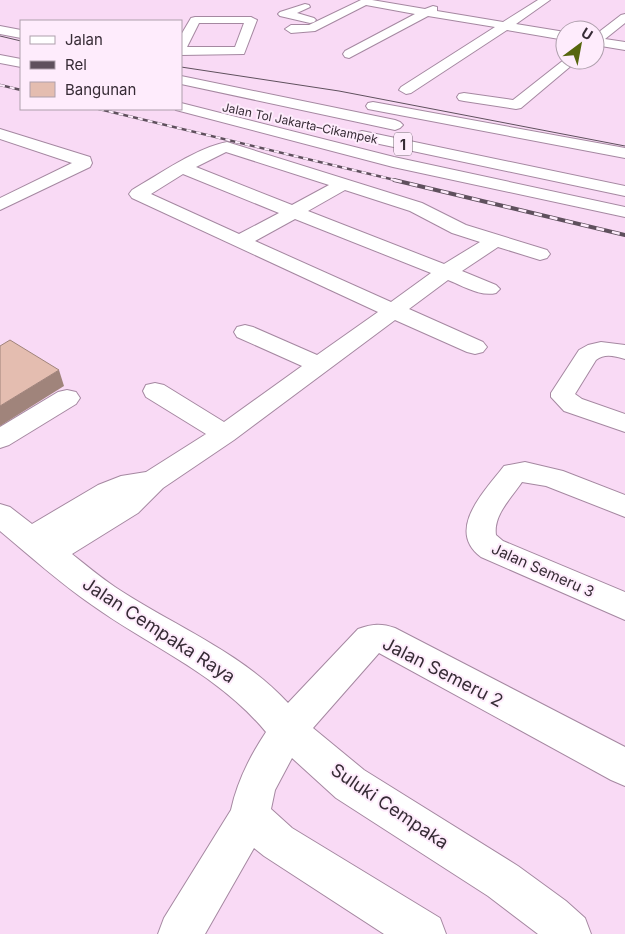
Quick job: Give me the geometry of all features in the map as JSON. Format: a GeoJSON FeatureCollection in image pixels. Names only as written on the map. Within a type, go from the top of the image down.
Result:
{"type":"FeatureCollection","features":[{"type":"Feature","properties":{"kind":"main road"},"geometry":{"type":"LineString","coordinates":[[406,90],[545,0]]}},
{"type":"Feature","properties":{"kind":"main road"},"geometry":{"type":"LineString","coordinates":[[291,29],[311,29],[365,2],[555,34]]}},
{"type":"Feature","properties":{"kind":"main road"},"geometry":{"type":"LineString","coordinates":[[349,54],[442,4]]}},
{"type":"Feature","properties":{"kind":"main road"},"geometry":{"type":"LineString","coordinates":[[305,7],[284,14],[324,22]]}},
{"type":"Feature","properties":{"kind":"main road"},"geometry":{"type":"LineString","coordinates":[[225,9],[251,20]]}},
{"type":"Feature","properties":{"kind":"main road"},"geometry":{"type":"LineString","coordinates":[[182,47],[195,20],[212,15],[251,20]]}},
{"type":"Feature","properties":{"kind":"main road"},"geometry":{"type":"LineString","coordinates":[[605,33],[625,16]]}},
{"type":"Feature","properties":{"kind":"main road"},"geometry":{"type":"LineString","coordinates":[[182,49],[240,51],[251,20]]}},
{"type":"Feature","properties":{"kind":"main road"},"geometry":{"type":"LineString","coordinates":[[0,30],[20,34]]}},
{"type":"Feature","properties":{"kind":"main road"},"geometry":{"type":"LineString","coordinates":[[0,42],[20,46]]}},
{"type":"Feature","properties":{"kind":"main road"},"geometry":{"type":"LineString","coordinates":[[605,43],[625,46]]}},
{"type":"Feature","properties":{"kind":"main road"},"geometry":{"type":"LineString","coordinates":[[0,59],[20,63]]}},
{"type":"Feature","properties":{"kind":"main road"},"geometry":{"type":"LineString","coordinates":[[464,96],[516,104],[559,70]]}},
{"type":"Feature","properties":{"kind":"main road"},"geometry":{"type":"LineString","coordinates":[[182,72],[227,78],[625,153]]}},
{"type":"Feature","properties":{"kind":"main road","name":"Jalan Tol Jakarta–Cikampek"},"geometry":{"type":"LineString","coordinates":[[182,80],[414,129]]}},
{"type":"Feature","properties":{"kind":"main road","name":"Jalan Tol Jakarta–Cikampek"},"geometry":{"type":"LineString","coordinates":[[182,97],[316,126]]}},
{"type":"Feature","properties":{"kind":"main road"},"geometry":{"type":"LineString","coordinates":[[182,108],[388,161],[625,212]]}},
{"type":"Feature","properties":{"kind":"main road","name":"Jalan Tol Jakarta–Cikampek"},"geometry":{"type":"LineString","coordinates":[[345,132],[625,191]]}},
{"type":"Feature","properties":{"kind":"main road"},"geometry":{"type":"LineString","coordinates":[[0,134],[84,161],[84,164],[5,195]]}},
{"type":"Feature","properties":{"kind":"main road"},"geometry":{"type":"LineString","coordinates":[[475,347],[139,195],[182,168],[221,148],[227,147],[416,207],[459,229],[540,254]]}},
{"type":"Feature","properties":{"kind":"main road"},"geometry":{"type":"LineString","coordinates":[[182,168],[292,213],[489,289]]}},
{"type":"Feature","properties":{"kind":"main road"},"geometry":{"type":"LineString","coordinates":[[240,242],[343,184]]}},
{"type":"Feature","properties":{"kind":"main road"},"geometry":{"type":"LineString","coordinates":[[40,546],[128,505],[153,481],[225,434],[446,272],[495,241]]}},
{"type":"Feature","properties":{"kind":"main road"},"geometry":{"type":"LineString","coordinates":[[245,332],[320,365]]}},
{"type":"Feature","properties":{"kind":"main road"},"geometry":{"type":"LineString","coordinates":[[625,352],[607,348],[593,350],[587,355],[563,393],[564,398],[573,405],[625,423]]}},
{"type":"Feature","properties":{"kind":"main road"},"geometry":{"type":"LineString","coordinates":[[155,391],[225,434]]}},
{"type":"Feature","properties":{"kind":"main road"},"geometry":{"type":"LineString","coordinates":[[0,440],[67,398]]}},
{"type":"Feature","properties":{"kind":"main road","name":"Jalan Semeru 3"},"geometry":{"type":"LineString","coordinates":[[625,506],[544,475],[520,471],[514,473],[481,520],[481,539],[492,549],[625,606]]}},
{"type":"Feature","properties":{"kind":"main road"},"geometry":{"type":"LineString","coordinates":[[40,546],[71,516],[108,492],[121,486],[153,481]]}},
{"type":"Feature","properties":{"kind":"main road","name":"Jalan Cempaka Raya"},"geometry":{"type":"LineString","coordinates":[[0,515],[103,596],[222,668],[264,703],[289,732]]}},
{"type":"Feature","properties":{"kind":"main road","name":"Jalan Semeru 2"},"geometry":{"type":"LineString","coordinates":[[289,732],[314,700],[368,641],[378,637],[625,766]]}},
{"type":"Feature","properties":{"kind":"main road"},"geometry":{"type":"LineString","coordinates":[[180,934],[250,817],[256,788],[268,764],[289,732]]}},
{"type":"Feature","properties":{"kind":"main road","name":"Suluki Cempaka"},"geometry":{"type":"LineString","coordinates":[[289,732],[350,784],[503,880],[551,916],[569,934]]}},
{"type":"Feature","properties":{"kind":"main road"},"geometry":{"type":"LineString","coordinates":[[250,817],[278,842],[424,934]]}},
{"type":"Feature","properties":{"kind":"building"},"geometry":{"type":"Polygon","coordinates":[[[10,340],[59,370],[0,406],[0,346],[10,340]]]}},
{"type":"Feature","properties":{"kind":"tram line"},"geometry":{"type":"LineString","coordinates":[[0,36],[20,41]]}},
{"type":"Feature","properties":{"kind":"tram line"},"geometry":{"type":"LineString","coordinates":[[182,67],[339,91],[625,146]]}},
{"type":"Feature","properties":{"kind":"railway"},"geometry":{"type":"LineString","coordinates":[[0,85],[20,90]]}},
{"type":"Feature","properties":{"kind":"railway"},"geometry":{"type":"LineString","coordinates":[[103,110],[399,181]]}},
{"type":"Feature","properties":{"kind":"railway"},"geometry":{"type":"LineString","coordinates":[[394,180],[625,235]]}}]}
